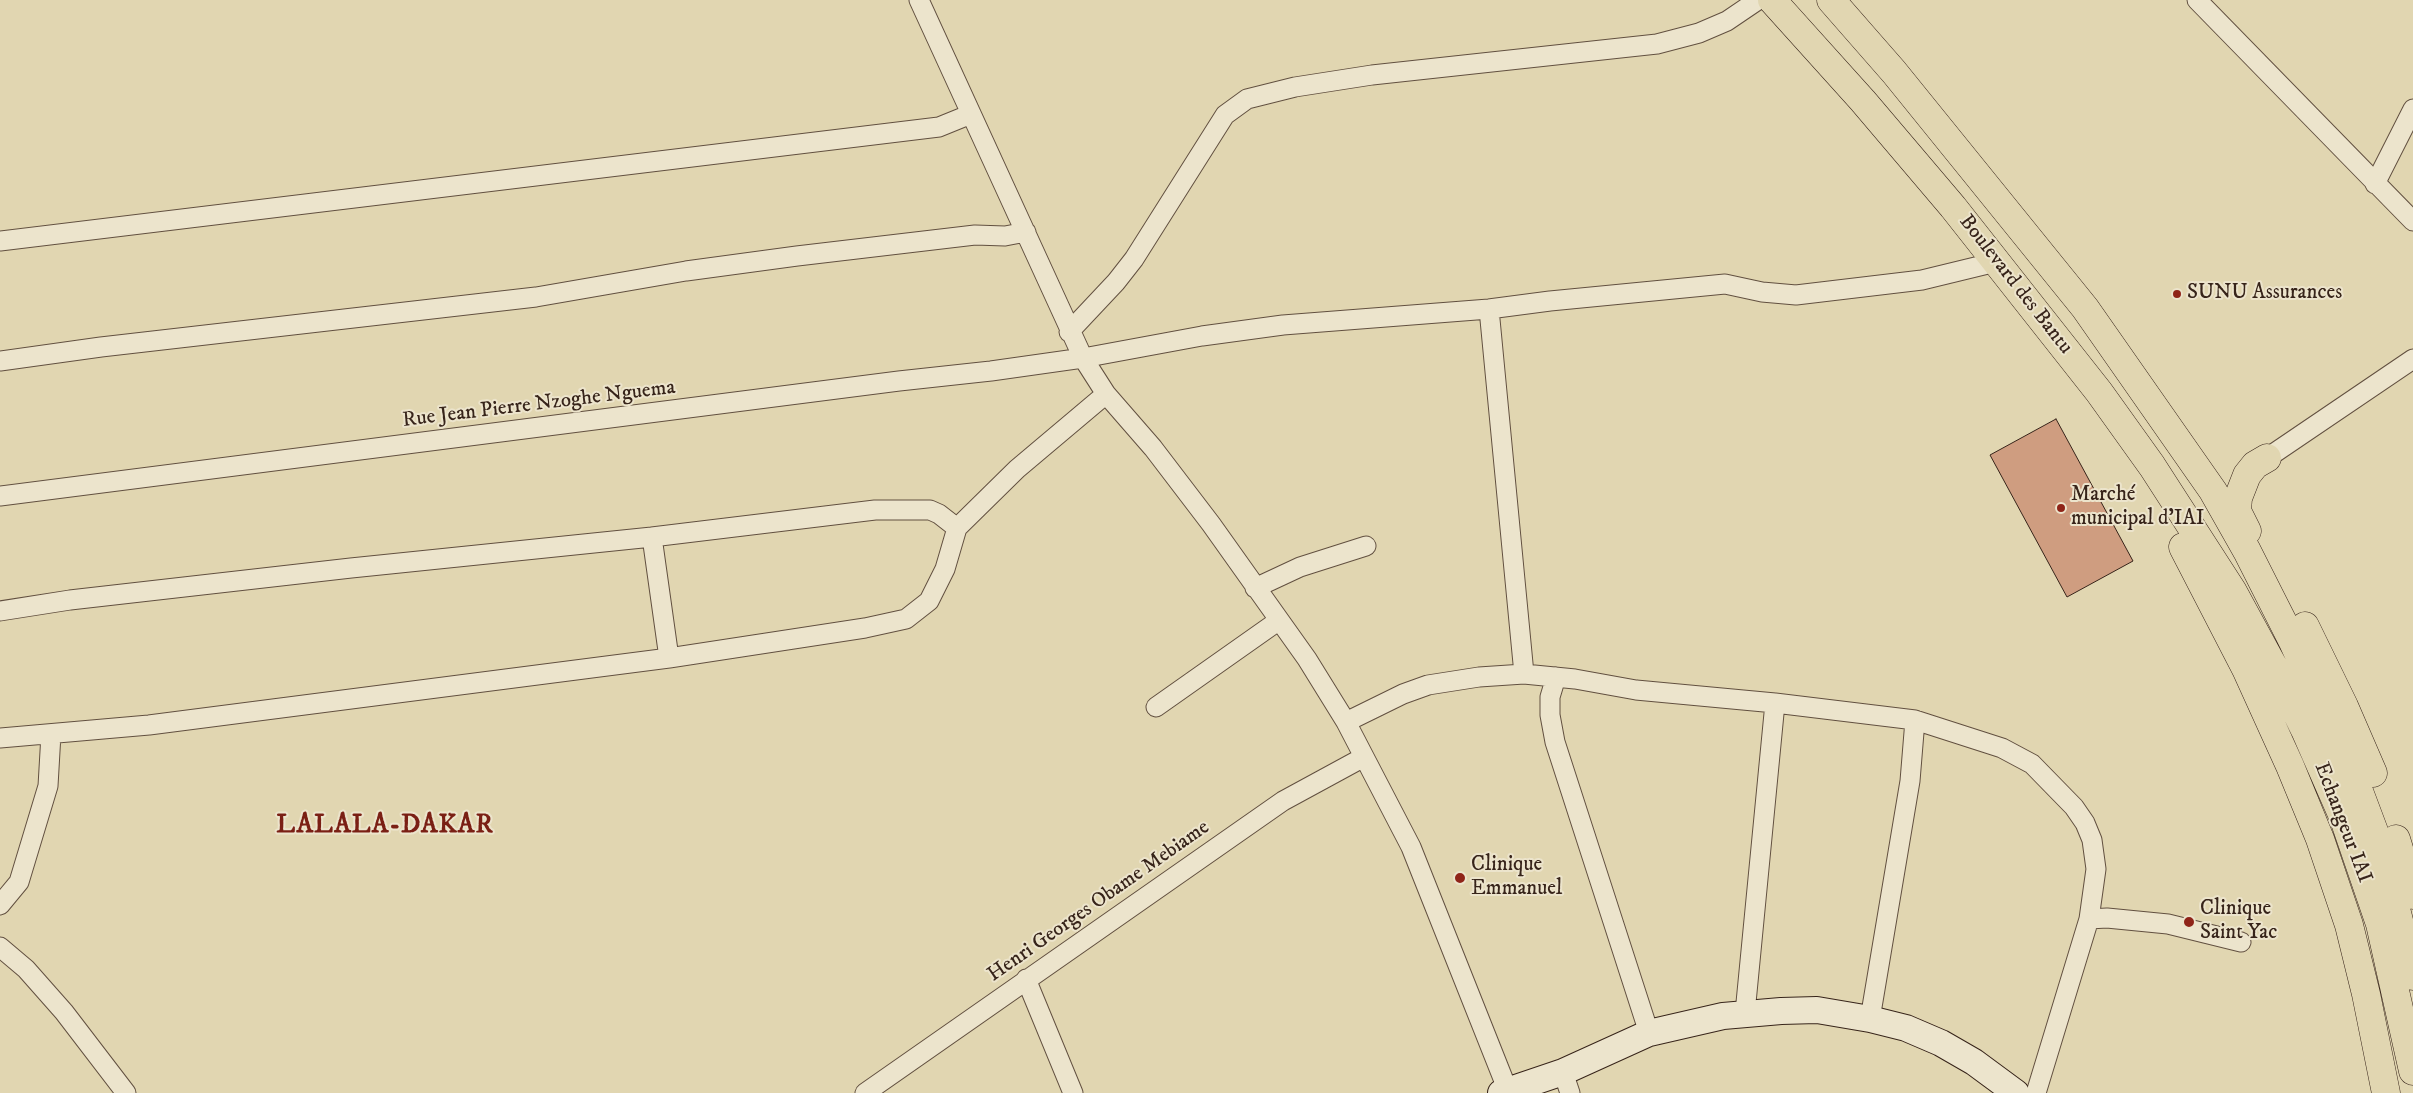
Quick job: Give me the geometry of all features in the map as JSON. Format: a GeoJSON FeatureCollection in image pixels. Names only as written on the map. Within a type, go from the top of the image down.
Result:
{"type":"FeatureCollection","features":[{"type":"Feature","properties":{"kind":"highway","name":"Boulevard des Bantu"},"geometry":{"type":"LineString","coordinates":[[1772,0],[1863,101],[1953,207],[2099,392],[2152,466],[2232,590]]}},
{"type":"Feature","properties":{"kind":"highway","name":"Boulevard des Bantu"},"geometry":{"type":"LineString","coordinates":[[1831,0],[1894,72],[2085,308],[2213,492],[2238,524],[2268,578]]}},
{"type":"Feature","properties":{"kind":"highway"},"geometry":{"type":"LineString","coordinates":[[2099,392],[2208,590],[2290,766],[2320,839],[2349,925],[2366,994],[2386,1093]]}},
{"type":"Feature","properties":{"kind":"highway"},"geometry":{"type":"LineString","coordinates":[[2238,524],[2238,498],[2247,475],[2255,465],[2267,458]]}},
{"type":"Feature","properties":{"kind":"highway"},"geometry":{"type":"LineString","coordinates":[[2268,578],[2314,642],[2344,706],[2377,782],[2404,860],[2413,895]]}},
{"type":"Feature","properties":{"kind":"highway","name":"Echangeur IAI"},"geometry":{"type":"LineString","coordinates":[[2268,578],[2293,642],[2364,802],[2381,850],[2413,976]]}},
{"type":"Feature","properties":{"kind":"highway","name":"Echangeur IAI"},"geometry":{"type":"LineString","coordinates":[[2232,590],[2277,672],[2344,819],[2380,924],[2413,1071]]}},
{"type":"Feature","properties":{"kind":"street"},"geometry":{"type":"LineString","coordinates":[[919,0],[1026,232],[1069,332],[1083,358],[1106,394],[1153,448],[1255,588],[1307,660],[1346,722],[1411,847],[1504,1092],[1566,1082],[1649,1033],[1723,1016],[1817,1010],[1870,1019],[1906,1028],[1941,1043],[1974,1062],[2016,1093]]}},
{"type":"Feature","properties":{"kind":"street"},"geometry":{"type":"LineString","coordinates":[[1069,332],[1134,260],[1225,115],[1247,99],[1295,87],[1372,76],[1657,44],[1699,33],[1727,21],[1758,0]]}},
{"type":"Feature","properties":{"kind":"street"},"geometry":{"type":"LineString","coordinates":[[2197,0],[2413,222]]}},
{"type":"Feature","properties":{"kind":"street"},"geometry":{"type":"LineString","coordinates":[[2375,184],[2413,110]]}},
{"type":"Feature","properties":{"kind":"street"},"geometry":{"type":"LineString","coordinates":[[0,241],[939,127],[971,114]]}},
{"type":"Feature","properties":{"kind":"street"},"geometry":{"type":"LineString","coordinates":[[0,361],[101,347],[536,297],[686,271],[797,256],[975,235],[1005,236],[1026,232]]}},
{"type":"Feature","properties":{"kind":"street","name":"Rue Jean Pierre Nzoghe Nguema"},"geometry":{"type":"LineString","coordinates":[[0,496],[1083,358],[1202,336],[1283,325],[1490,309],[1550,301],[1725,284],[1762,292],[1796,295],[1922,280],[1996,262]]}},
{"type":"Feature","properties":{"kind":"street"},"geometry":{"type":"LineString","coordinates":[[1490,309],[1524,674]]}},
{"type":"Feature","properties":{"kind":"street"},"geometry":{"type":"LineString","coordinates":[[2267,458],[2413,359]]}},
{"type":"Feature","properties":{"kind":"street"},"geometry":{"type":"LineString","coordinates":[[0,738],[149,725],[669,658],[865,628],[906,619],[930,601],[945,569],[957,528],[1018,469],[1106,394]]}},
{"type":"Feature","properties":{"kind":"street"},"geometry":{"type":"LineString","coordinates":[[0,611],[70,600],[351,568],[652,537],[875,510],[930,510],[957,528]]}},
{"type":"Feature","properties":{"kind":"street"},"geometry":{"type":"LineString","coordinates":[[652,537],[669,658]]}},
{"type":"Feature","properties":{"kind":"street"},"geometry":{"type":"LineString","coordinates":[[1255,588],[1300,567],[1366,546]]}},
{"type":"Feature","properties":{"kind":"street"},"geometry":{"type":"LineString","coordinates":[[1156,707],[1278,621]]}},
{"type":"Feature","properties":{"kind":"street"},"geometry":{"type":"LineString","coordinates":[[1346,722],[1403,694],[1428,685],[1470,678],[1524,674],[1556,677],[1636,690],[1774,702],[1915,720],[1977,738],[2002,748],[2032,764],[2074,807],[2085,823],[2092,840],[2096,869],[2089,919],[2036,1093]]}},
{"type":"Feature","properties":{"kind":"street"},"geometry":{"type":"LineString","coordinates":[[1556,677],[1550,697],[1550,715],[1555,742],[1649,1033]]}},
{"type":"Feature","properties":{"kind":"street"},"geometry":{"type":"LineString","coordinates":[[1745,1014],[1774,702]]}},
{"type":"Feature","properties":{"kind":"street"},"geometry":{"type":"LineString","coordinates":[[1870,1019],[1910,781],[1915,720]]}},
{"type":"Feature","properties":{"kind":"street"},"geometry":{"type":"LineString","coordinates":[[0,905],[19,882],[48,786],[51,734]]}},
{"type":"Feature","properties":{"kind":"street","name":"Henri Georges Obame Mebiame"},"geometry":{"type":"LineString","coordinates":[[865,1093],[1283,801],[1364,757]]}},
{"type":"Feature","properties":{"kind":"street"},"geometry":{"type":"LineString","coordinates":[[2089,919],[2107,918],[2168,924],[2241,942]]}},
{"type":"Feature","properties":{"kind":"street"},"geometry":{"type":"LineString","coordinates":[[0,947],[26,969],[57,1005],[126,1093]]}},
{"type":"Feature","properties":{"kind":"street"},"geometry":{"type":"LineString","coordinates":[[1026,979],[1073,1093]]}},
{"type":"Feature","properties":{"kind":"building","name":"Marché municipal d'IAI"},"geometry":{"type":"Polygon","coordinates":[[[2056,419],[2133,561],[2067,597],[1990,455],[2056,419]]]}},
{"type":"Feature","properties":{"kind":"place","name":"SUNU Assurances"},"geometry":{"type":"Point","coordinates":[2177,294]}},
{"type":"Feature","properties":{"kind":"place","name":"Marché municipal d'IAI"},"geometry":{"type":"Point","coordinates":[2061,508]}},
{"type":"Feature","properties":{"kind":"place","name":"Clinique Emmanuel"},"geometry":{"type":"Point","coordinates":[1460,878]}},
{"type":"Feature","properties":{"kind":"place","name":"Clinique Saint Yac"},"geometry":{"type":"Point","coordinates":[2189,922]}},
{"type":"Feature","properties":{"kind":"district","name":"LALALA-DAKAR"},"geometry":{"type":"Point","coordinates":[385,827]}}]}
